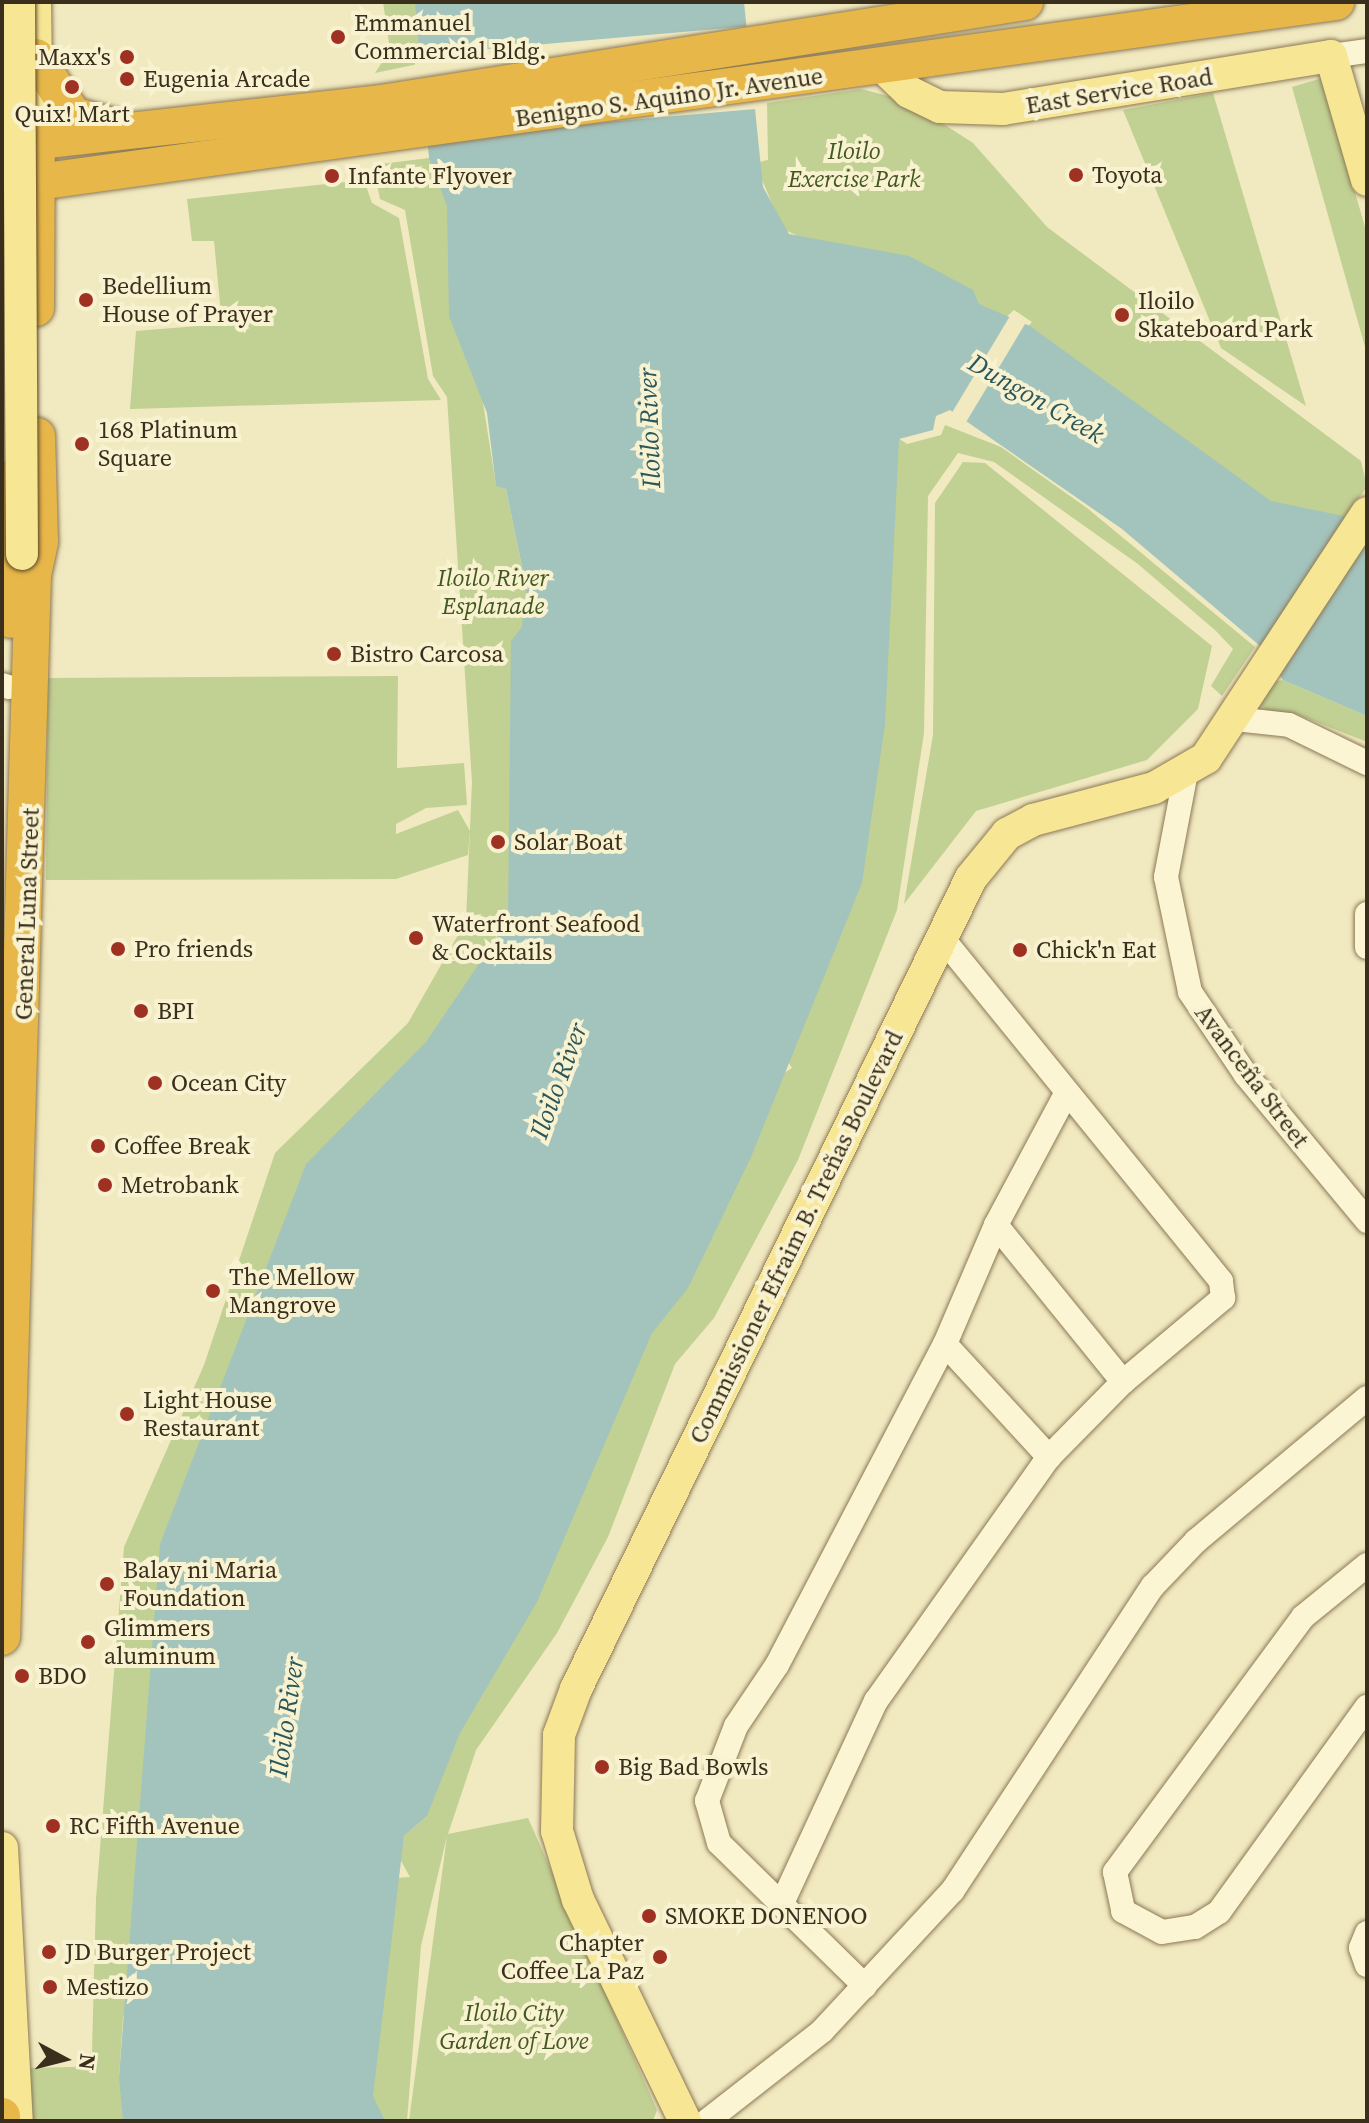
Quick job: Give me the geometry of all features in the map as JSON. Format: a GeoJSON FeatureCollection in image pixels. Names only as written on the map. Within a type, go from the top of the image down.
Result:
{"type":"FeatureCollection","features":[{"type":"Feature","properties":{"kind":"highway","name":"Benigno S. Aquino Jr. Avenue"},"geometry":{"type":"LineString","coordinates":[[20,186],[336,146],[383,120],[771,42],[1025,2]]}},
{"type":"Feature","properties":{"kind":"highway","name":"Benigno S. Aquino Jr. Avenue"},"geometry":{"type":"LineString","coordinates":[[19,142],[332,108],[383,120],[776,81],[1336,2]]}},
{"type":"Feature","properties":{"kind":"highway"},"geometry":{"type":"LineString","coordinates":[[36,57],[73,115],[137,130]]}},
{"type":"Feature","properties":{"kind":"highway"},"geometry":{"type":"LineString","coordinates":[[332,108],[336,146]]}},
{"type":"Feature","properties":{"kind":"highway","name":"General Luna Street"},"geometry":{"type":"LineString","coordinates":[[2,953],[6,686],[22,571],[40,541],[36,264],[20,186],[19,142]]}},
{"type":"Feature","properties":{"kind":"highway"},"geometry":{"type":"LineString","coordinates":[[36,264],[68,206],[142,171]]}},
{"type":"Feature","properties":{"kind":"highway","name":"General Luna Street"},"geometry":{"type":"LineString","coordinates":[[2,482],[22,571],[2,1637]]}},
{"type":"Feature","properties":{"kind":"main road"},"geometry":{"type":"LineString","coordinates":[[19,2],[22,571]]}},
{"type":"Feature","properties":{"kind":"main road"},"geometry":{"type":"LineString","coordinates":[[19,142],[36,57],[35,2]]}},
{"type":"Feature","properties":{"kind":"main road"},"geometry":{"type":"LineString","coordinates":[[1331,56],[1367,180]]}},
{"type":"Feature","properties":{"kind":"main road","name":"East Service Road"},"geometry":{"type":"LineString","coordinates":[[882,66],[909,92],[940,107],[1003,109],[1331,56]]}},
{"type":"Feature","properties":{"kind":"main road","name":"Commissioner Efraim B. Treñas Boulevard"},"geometry":{"type":"LineString","coordinates":[[685,2121],[578,1900],[557,1831],[559,1735],[971,878],[1007,834],[1186,772],[1235,719],[1367,513]]}},
{"type":"Feature","properties":{"kind":"main road"},"geometry":{"type":"LineString","coordinates":[[2,1848],[17,2121]]}},
{"type":"Feature","properties":{"kind":"street","name":"East Service Road"},"geometry":{"type":"LineString","coordinates":[[1331,56],[1367,51]]}},
{"type":"Feature","properties":{"kind":"street"},"geometry":{"type":"LineString","coordinates":[[1235,719],[1289,725],[1367,763]]}},
{"type":"Feature","properties":{"kind":"street","name":"Avanceña Street"},"geometry":{"type":"LineString","coordinates":[[1186,772],[1166,877],[1190,992],[1246,1075],[1367,1221]]}},
{"type":"Feature","properties":{"kind":"street"},"geometry":{"type":"LineString","coordinates":[[1367,914],[1367,947]]}},
{"type":"Feature","properties":{"kind":"street"},"geometry":{"type":"LineString","coordinates":[[783,1901],[825,1797],[876,1701],[1049,1457],[1123,1382],[1216,1310],[1221,1281],[942,938]]}},
{"type":"Feature","properties":{"kind":"street"},"geometry":{"type":"LineString","coordinates":[[865,1986],[783,1901],[719,1843],[707,1801],[714,1775],[945,1344],[996,1225],[1066,1094]]}},
{"type":"Feature","properties":{"kind":"street"},"geometry":{"type":"LineString","coordinates":[[996,1225],[1123,1382]]}},
{"type":"Feature","properties":{"kind":"street"},"geometry":{"type":"LineString","coordinates":[[945,1344],[1049,1457]]}},
{"type":"Feature","properties":{"kind":"street"},"geometry":{"type":"LineString","coordinates":[[707,2121],[770,2078],[865,1986],[974,1862],[1153,1586],[1216,1523],[1367,1398]]}},
{"type":"Feature","properties":{"kind":"street"},"geometry":{"type":"LineString","coordinates":[[1367,1565],[1303,1617],[1115,1872],[1123,1911],[1162,1932],[1195,1927],[1219,1912],[1367,1707]]}},
{"type":"Feature","properties":{"kind":"street"},"geometry":{"type":"LineString","coordinates":[[1367,1933],[1361,1948],[1367,1965]]}},
{"type":"Feature","properties":{"kind":"green space"},"geometry":{"type":"Polygon","coordinates":[[[383,2],[435,2],[438,33],[418,64],[375,73],[390,50],[383,2]]]}},
{"type":"Feature","properties":{"kind":"green space"},"geometry":{"type":"Polygon","coordinates":[[[1322,78],[1367,234],[1367,354],[1292,87],[1322,78]]]}},
{"type":"Feature","properties":{"kind":"green space","name":"Iloilo Exercise Park"},"geometry":{"type":"Polygon","coordinates":[[[861,89],[908,101],[973,143],[1047,227],[1361,461],[1367,487],[1323,548],[1023,332],[1032,322],[1014,310],[994,328],[783,229],[760,175],[759,162],[768,160],[767,103],[861,89]]]}},
{"type":"Feature","properties":{"kind":"green space"},"geometry":{"type":"Polygon","coordinates":[[[1213,93],[1306,406],[1221,348],[1123,110],[1213,93]]]}},
{"type":"Feature","properties":{"kind":"green space","name":"Iloilo River Esplanade"},"geometry":{"type":"Polygon","coordinates":[[[429,158],[445,163],[496,485],[506,489],[526,586],[508,921],[494,940],[123,2018],[119,2077],[131,2121],[27,2121],[23,2068],[75,2067],[92,2052],[96,1899],[124,1547],[204,1365],[275,1153],[408,1023],[466,921],[472,782],[447,397],[433,376],[405,210],[380,199],[373,165],[429,158]]]}},
{"type":"Feature","properties":{"kind":"green space"},"geometry":{"type":"Polygon","coordinates":[[[364,180],[372,203],[399,218],[428,379],[441,400],[130,409],[136,331],[222,324],[214,241],[192,241],[187,199],[364,180]]]}},
{"type":"Feature","properties":{"kind":"green space","name":"Iloilo City Garden of Love"},"geometry":{"type":"Polygon","coordinates":[[[945,425],[1001,447],[1087,508],[1255,647],[1222,696],[1211,686],[1233,649],[1216,631],[1138,564],[994,462],[958,453],[928,496],[924,733],[897,910],[798,1160],[714,1318],[675,1364],[608,1537],[557,1633],[476,1750],[448,1834],[528,1818],[657,2110],[653,2121],[409,2121],[447,1836],[421,1946],[407,2121],[364,2121],[396,1878],[410,1877],[400,1859],[404,1836],[427,1816],[418,1807],[765,1085],[792,1068],[771,1033],[882,427],[907,444],[941,435],[945,425]]]}},
{"type":"Feature","properties":{"kind":"green space"},"geometry":{"type":"Polygon","coordinates":[[[963,462],[985,463],[1212,646],[1198,709],[1147,760],[976,811],[904,904],[933,735],[935,503],[963,462]]]}},
{"type":"Feature","properties":{"kind":"green space"},"geometry":{"type":"Polygon","coordinates":[[[398,676],[397,768],[464,763],[467,805],[426,808],[396,824],[396,834],[458,810],[470,831],[468,855],[396,879],[46,880],[48,678],[398,676]]]}},
{"type":"Feature","properties":{"kind":"green space"},"geometry":{"type":"Polygon","coordinates":[[[1283,680],[1367,716],[1367,742],[1296,714],[1270,714],[1259,703],[1273,682],[1283,680]]]}},
{"type":"Feature","properties":{"kind":"water"},"geometry":{"type":"Polygon","coordinates":[[[415,2],[744,2],[763,187],[789,234],[909,256],[973,290],[979,304],[1030,326],[1271,501],[1367,521],[1367,716],[1283,680],[1259,645],[1122,529],[950,410],[936,416],[933,430],[899,439],[885,724],[862,883],[751,1157],[688,1288],[652,1333],[537,1602],[460,1733],[427,1816],[404,1836],[373,2096],[385,2121],[123,2121],[119,2077],[160,1544],[306,1164],[426,1042],[508,921],[511,641],[522,627],[526,586],[506,489],[496,486],[487,413],[449,316],[447,206],[429,158],[415,2]]]}},
{"type":"Feature","properties":{"kind":"pier"},"geometry":{"type":"Polygon","coordinates":[[[751,26],[758,109],[422,138],[414,55],[751,26]]]}},
{"type":"Feature","properties":{"kind":"pier"},"geometry":{"type":"Polygon","coordinates":[[[1013,311],[1028,320],[965,423],[951,415],[1013,311]]]}},
{"type":"Feature","properties":{"kind":"place","name":"Emmanuel Commercial Bldg."},"geometry":{"type":"Point","coordinates":[338,37]}},
{"type":"Feature","properties":{"kind":"place","name":"Maxx's"},"geometry":{"type":"Point","coordinates":[127,57]}},
{"type":"Feature","properties":{"kind":"place","name":"Eugenia Arcade"},"geometry":{"type":"Point","coordinates":[127,79]}},
{"type":"Feature","properties":{"kind":"place","name":"Quix! Mart"},"geometry":{"type":"Point","coordinates":[72,87]}},
{"type":"Feature","properties":{"kind":"place","name":"Toyota"},"geometry":{"type":"Point","coordinates":[1076,175]}},
{"type":"Feature","properties":{"kind":"place","name":"Infante Flyover"},"geometry":{"type":"Point","coordinates":[332,176]}},
{"type":"Feature","properties":{"kind":"place","name":"Bedellium House of Prayer"},"geometry":{"type":"Point","coordinates":[86,300]}},
{"type":"Feature","properties":{"kind":"place","name":"Iloilo Skateboard Park"},"geometry":{"type":"Point","coordinates":[1122,315]}},
{"type":"Feature","properties":{"kind":"place","name":"168 Platinum Square"},"geometry":{"type":"Point","coordinates":[82,444]}},
{"type":"Feature","properties":{"kind":"place","name":"Bistro Carcosa"},"geometry":{"type":"Point","coordinates":[334,654]}},
{"type":"Feature","properties":{"kind":"place","name":"Solar Boat"},"geometry":{"type":"Point","coordinates":[498,842]}},
{"type":"Feature","properties":{"kind":"place","name":"Waterfront Seafood & Cocktails"},"geometry":{"type":"Point","coordinates":[416,938]}},
{"type":"Feature","properties":{"kind":"place","name":"Pro friends"},"geometry":{"type":"Point","coordinates":[118,949]}},
{"type":"Feature","properties":{"kind":"place","name":"Chick'n Eat"},"geometry":{"type":"Point","coordinates":[1020,950]}},
{"type":"Feature","properties":{"kind":"place","name":"BPI"},"geometry":{"type":"Point","coordinates":[141,1011]}},
{"type":"Feature","properties":{"kind":"place","name":"Ocean City"},"geometry":{"type":"Point","coordinates":[155,1083]}},
{"type":"Feature","properties":{"kind":"place","name":"Coffee Break"},"geometry":{"type":"Point","coordinates":[98,1146]}},
{"type":"Feature","properties":{"kind":"place","name":"Metrobank"},"geometry":{"type":"Point","coordinates":[105,1185]}},
{"type":"Feature","properties":{"kind":"place","name":"The Mellow Mangrove"},"geometry":{"type":"Point","coordinates":[213,1291]}},
{"type":"Feature","properties":{"kind":"place","name":"Light House Restaurant"},"geometry":{"type":"Point","coordinates":[127,1414]}},
{"type":"Feature","properties":{"kind":"place","name":"Balay ni Maria Foundation"},"geometry":{"type":"Point","coordinates":[107,1584]}},
{"type":"Feature","properties":{"kind":"place","name":"Glimmers aluminum"},"geometry":{"type":"Point","coordinates":[88,1642]}},
{"type":"Feature","properties":{"kind":"place","name":"BDO"},"geometry":{"type":"Point","coordinates":[22,1676]}},
{"type":"Feature","properties":{"kind":"place","name":"Big Bad Bowls"},"geometry":{"type":"Point","coordinates":[602,1767]}},
{"type":"Feature","properties":{"kind":"place","name":"RC Fifth Avenue"},"geometry":{"type":"Point","coordinates":[53,1826]}},
{"type":"Feature","properties":{"kind":"place","name":"SMOKE DONENOO"},"geometry":{"type":"Point","coordinates":[649,1916]}},
{"type":"Feature","properties":{"kind":"place","name":"JD Burger Project"},"geometry":{"type":"Point","coordinates":[49,1952]}},
{"type":"Feature","properties":{"kind":"place","name":"Chapter Coffee La Paz"},"geometry":{"type":"Point","coordinates":[660,1957]}},
{"type":"Feature","properties":{"kind":"place","name":"Mestizo"},"geometry":{"type":"Point","coordinates":[50,1987]}},
{"type":"Feature","properties":{"kind":"water label","name":"Dungon Creek"},"geometry":{"type":"Point","coordinates":[1036,399]}},
{"type":"Feature","properties":{"kind":"water label","name":"Iloilo River"},"geometry":{"type":"Point","coordinates":[650,428]}},
{"type":"Feature","properties":{"kind":"water label","name":"Iloilo River"},"geometry":{"type":"Point","coordinates":[559,1081]}},
{"type":"Feature","properties":{"kind":"water label","name":"Iloilo River"},"geometry":{"type":"Point","coordinates":[287,1717]}}]}
